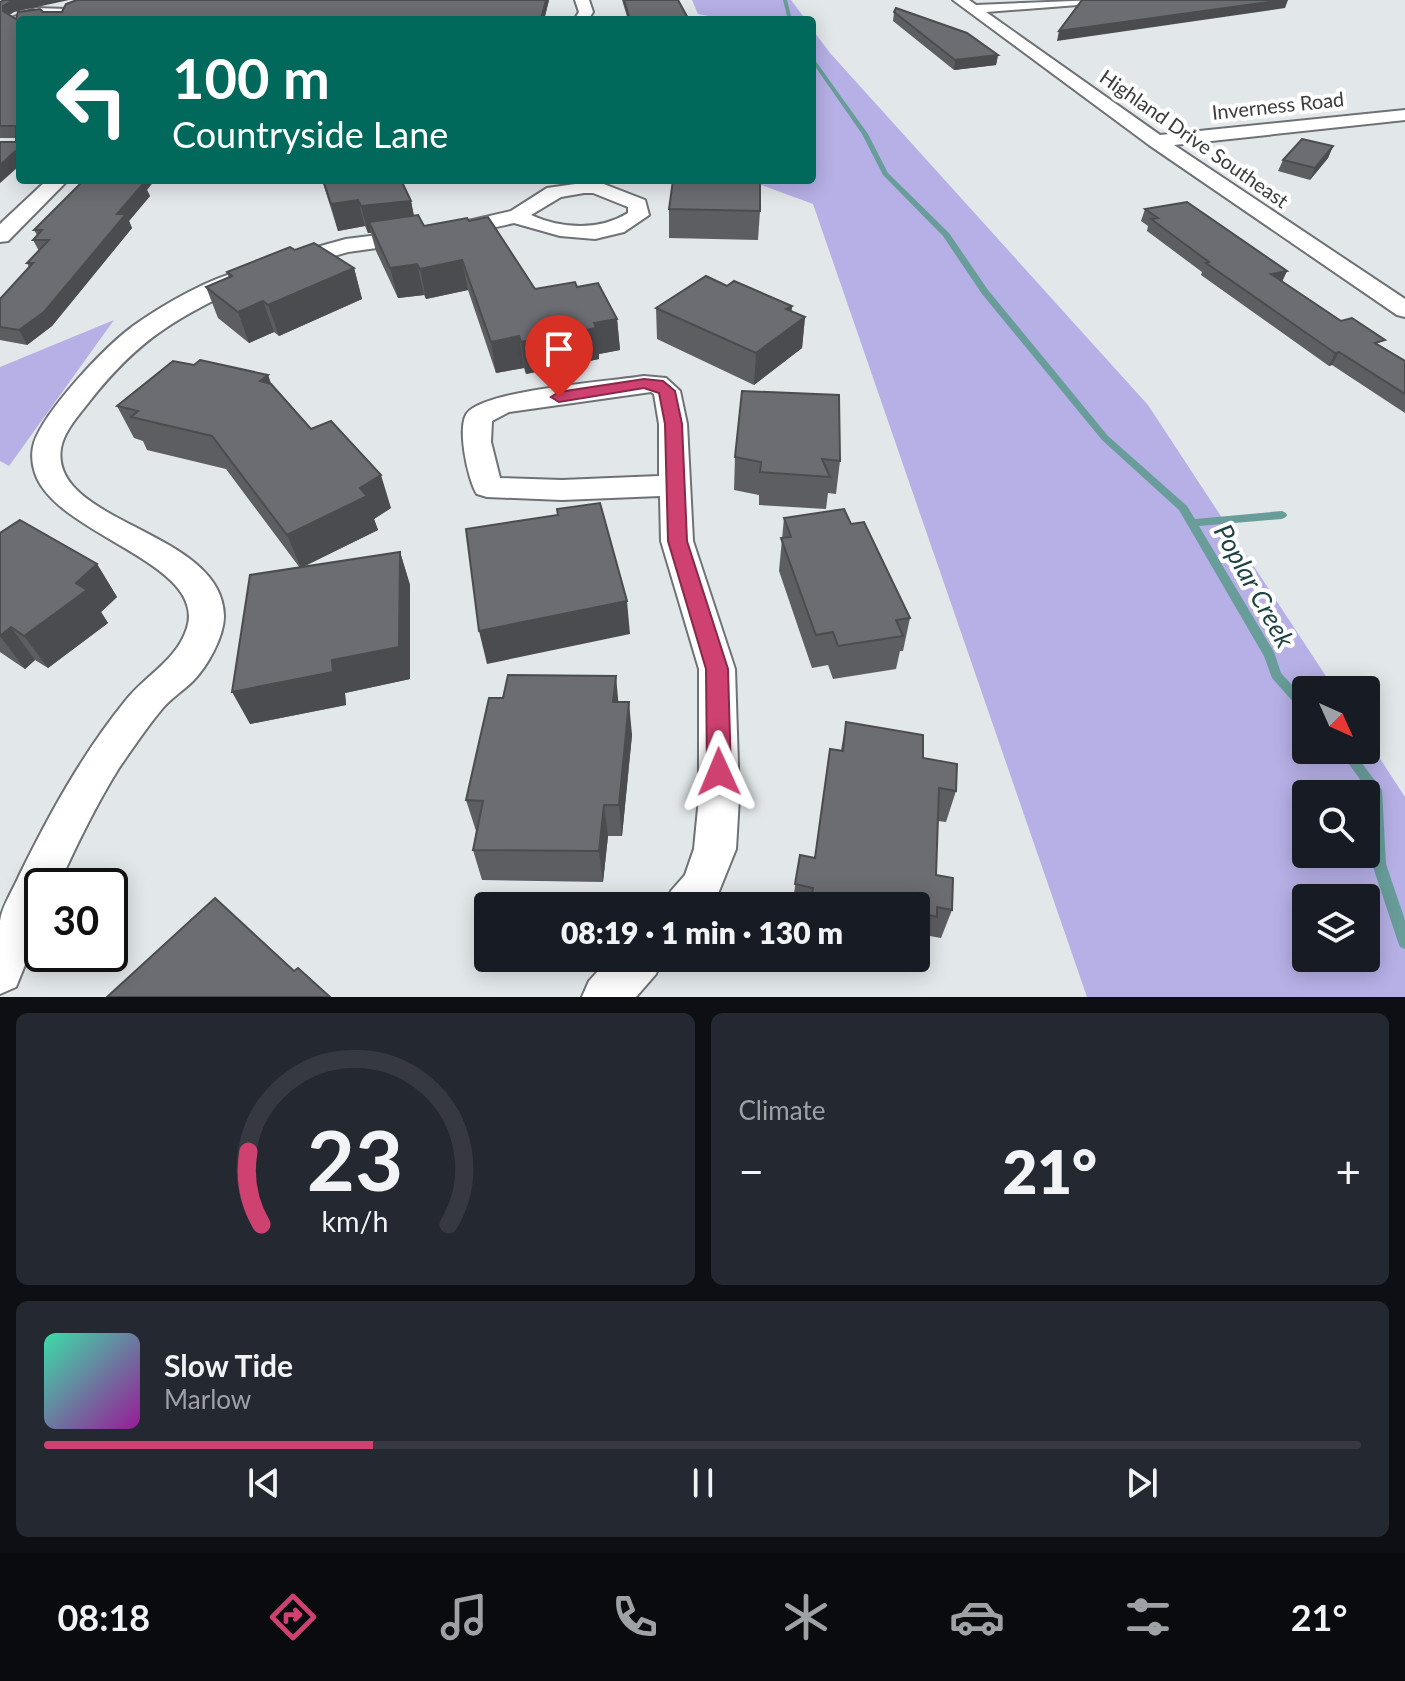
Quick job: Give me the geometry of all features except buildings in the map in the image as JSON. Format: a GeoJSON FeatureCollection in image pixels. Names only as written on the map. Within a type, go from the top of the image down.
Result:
{"type":"FeatureCollection","features":[{"type":"Feature","properties":{"kind":"street"},"geometry":{"type":"LineString","coordinates":[[967,5],[1091,0]]}},
{"type":"Feature","properties":{"kind":"street"},"geometry":{"type":"LineString","coordinates":[[56,15],[80,5]]}},
{"type":"Feature","properties":{"kind":"street","name":"Highland Drive Southeast"},"geometry":{"type":"LineString","coordinates":[[967,5],[1156,141],[1405,310]]}},
{"type":"Feature","properties":{"kind":"street","name":"Inverness Road"},"geometry":{"type":"LineString","coordinates":[[1156,141],[1405,115]]}},
{"type":"Feature","properties":{"kind":"street"},"geometry":{"type":"LineString","coordinates":[[0,236],[54,184]]}},
{"type":"Feature","properties":{"kind":"street"},"geometry":{"type":"LineString","coordinates":[[0,971],[21,919],[93,776],[130,720],[156,691],[186,665],[207,613],[202,596],[184,572],[137,538],[100,522],[56,488],[47,468],[47,444],[73,402],[132,339],[244,277],[346,246],[442,233],[518,216],[545,193],[577,187],[596,187],[621,195],[638,204],[639,215],[627,224],[602,233],[579,234],[526,222],[518,216]]}},
{"type":"Feature","properties":{"kind":"street"},"geometry":{"type":"LineString","coordinates":[[674,485],[562,490],[487,487],[477,442],[478,417],[502,405],[644,384],[657,384],[667,391],[673,424],[677,541],[717,669],[719,798],[715,849],[698,892]]}},
{"type":"Feature","properties":{"kind":"street"},"geometry":{"type":"LineString","coordinates":[[605,997],[627,972]]}},
{"type":"Feature","properties":{"kind":"shaded area"},"geometry":{"type":"Polygon","coordinates":[[[692,0],[791,0],[803,16],[709,16],[698,14],[692,0]]]}},
{"type":"Feature","properties":{"kind":"shaded area"},"geometry":{"type":"Polygon","coordinates":[[[816,34],[1148,405],[1326,676],[1292,676],[1292,764],[1380,764],[1380,759],[1405,797],[1405,997],[1087,997],[813,204],[759,184],[816,184],[816,34]]]}},
{"type":"Feature","properties":{"kind":"shaded area"},"geometry":{"type":"Polygon","coordinates":[[[114,320],[9,466],[0,461],[0,367],[114,320]]]}},
{"type":"Feature","properties":{"kind":"waterway"},"geometry":{"type":"LineString","coordinates":[[785,0],[789,16]]}},
{"type":"Feature","properties":{"kind":"waterway"},"geometry":{"type":"LineString","coordinates":[[816,64],[865,134],[885,174],[946,235],[985,292],[1105,438],[1183,508],[1270,655],[1276,675],[1292,693]]}},
{"type":"Feature","properties":{"kind":"waterway"},"geometry":{"type":"LineString","coordinates":[[1194,523],[1282,515]]}},
{"type":"Feature","properties":{"kind":"waterway","name":"Poplar Creek"},"geometry":{"type":"LineString","coordinates":[[1356,764],[1375,790],[1379,864],[1405,942]]}},
{"type":"Feature","properties":{"kind":"route"},"geometry":{"type":"LineString","coordinates":[[559,397],[644,384],[657,384],[667,391],[673,424],[677,541],[717,669],[719,772]]}}]}
